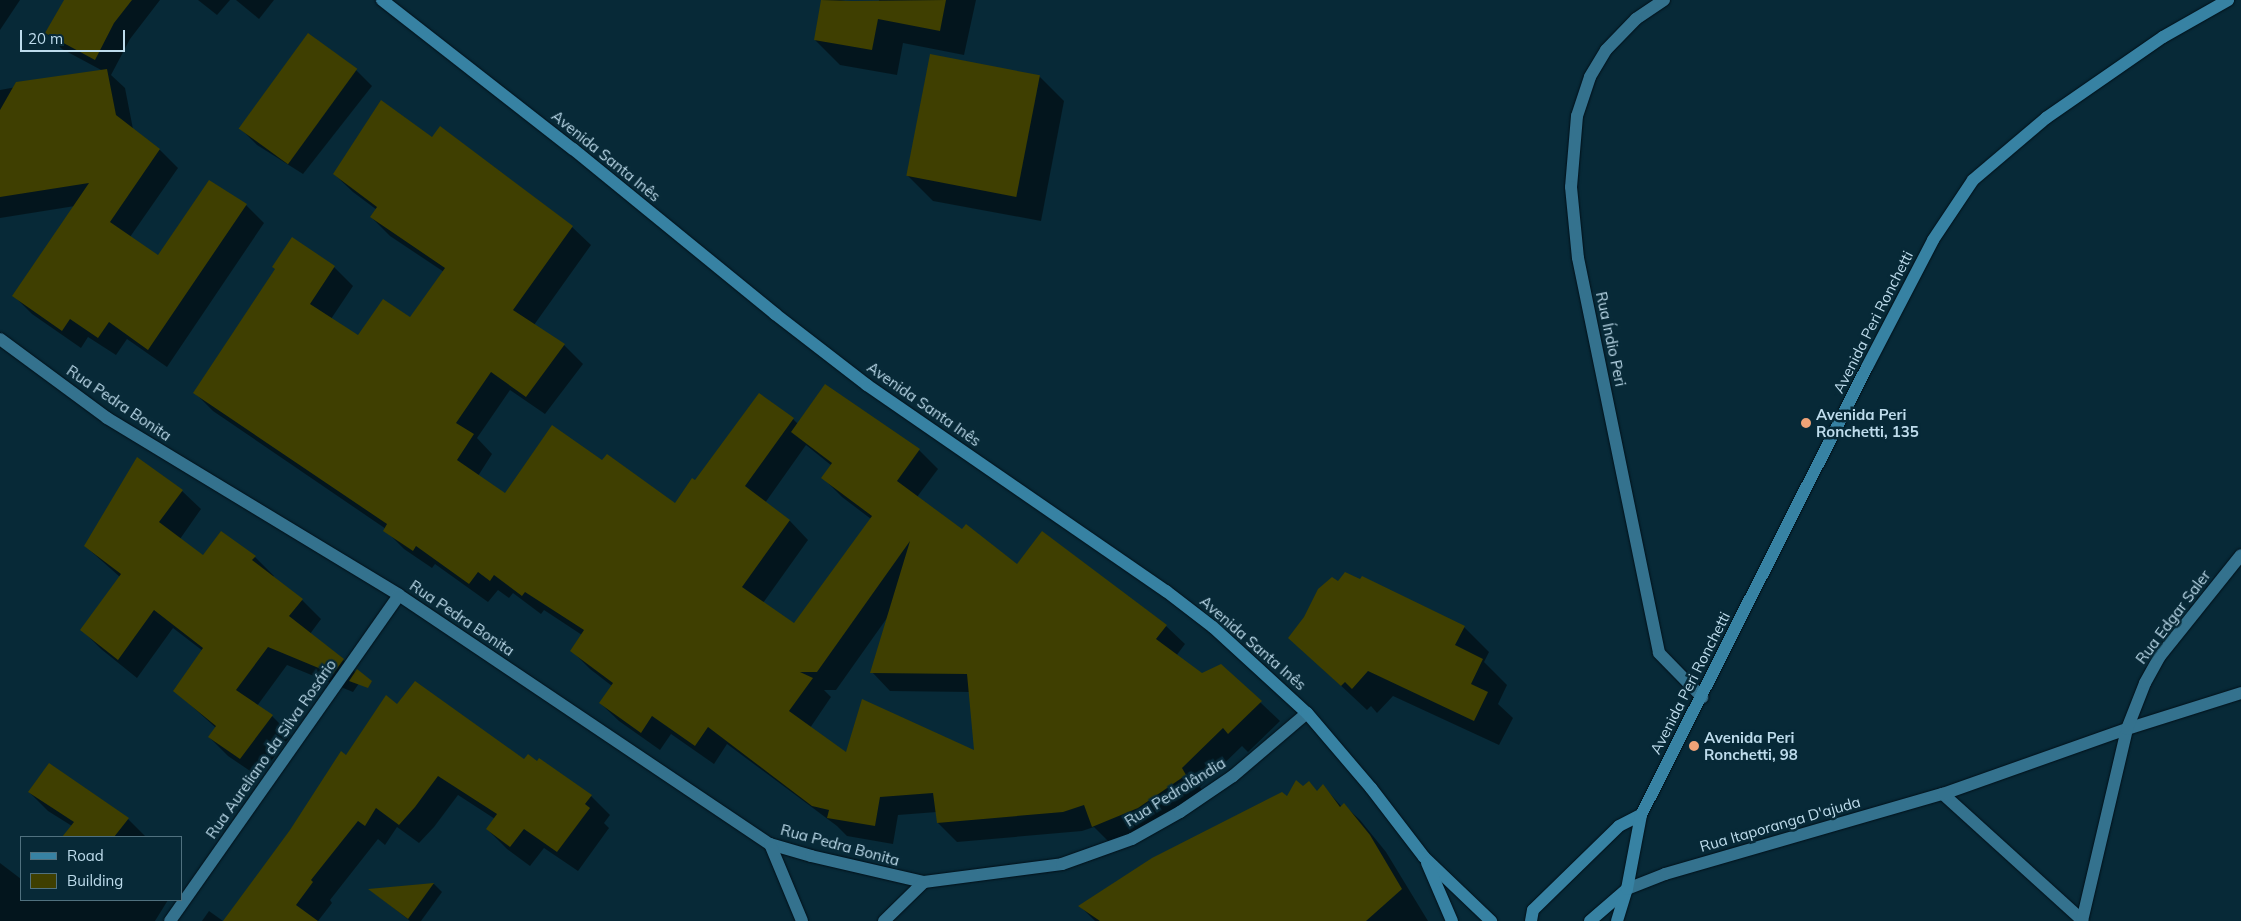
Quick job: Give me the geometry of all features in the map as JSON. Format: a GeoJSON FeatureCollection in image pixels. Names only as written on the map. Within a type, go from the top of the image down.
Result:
{"type":"FeatureCollection","features":[{"type":"Feature","properties":{"kind":"main road","name":"Avenida Santa Inês"},"geometry":{"type":"LineString","coordinates":[[382,0],[573,149],[775,314],[868,385],[1166,591],[1205,621],[1307,713],[1371,788],[1424,856],[1491,921]]}},
{"type":"Feature","properties":{"kind":"main road","name":"Avenida Peri Ronchetti"},"geometry":{"type":"LineString","coordinates":[[1617,921],[1627,890],[1641,815],[1933,240],[1973,180],[2046,118],[2163,37],[2228,0]]}},
{"type":"Feature","properties":{"kind":"main road"},"geometry":{"type":"LineString","coordinates":[[1531,921],[1533,910],[1619,826],[1641,815]]}},
{"type":"Feature","properties":{"kind":"main road","name":"Avenida Santa Inês"},"geometry":{"type":"LineString","coordinates":[[1424,856],[1452,921]]}},
{"type":"Feature","properties":{"kind":"main road"},"geometry":{"type":"LineString","coordinates":[[1590,921],[1627,890]]}},
{"type":"Feature","properties":{"kind":"street","name":"Rua Índio Peri"},"geometry":{"type":"LineString","coordinates":[[1664,0],[1636,19],[1606,50],[1590,77],[1577,116],[1571,187],[1578,258],[1659,653],[1702,697]]}},
{"type":"Feature","properties":{"kind":"street","name":"Rua Pedra Bonita"},"geometry":{"type":"LineString","coordinates":[[0,339],[107,418],[399,595],[770,844],[885,875],[924,882]]}},
{"type":"Feature","properties":{"kind":"street","name":"Rua Edgar Saler"},"geometry":{"type":"LineString","coordinates":[[2082,920],[2127,729],[2145,682],[2160,656],[2241,555]]}},
{"type":"Feature","properties":{"kind":"street","name":"Rua Aureliano da Silva Rosário"},"geometry":{"type":"LineString","coordinates":[[170,921],[399,595]]}},
{"type":"Feature","properties":{"kind":"street","name":"Rua Itaporanga D'ajuda"},"geometry":{"type":"LineString","coordinates":[[1627,890],[1665,874],[1943,794],[2127,729],[2241,693]]}},
{"type":"Feature","properties":{"kind":"street","name":"Rua Pedrolândia"},"geometry":{"type":"LineString","coordinates":[[924,882],[1062,864],[1132,839],[1180,812],[1233,776],[1307,713]]}},
{"type":"Feature","properties":{"kind":"street"},"geometry":{"type":"LineString","coordinates":[[1943,794],[2082,920]]}},
{"type":"Feature","properties":{"kind":"street"},"geometry":{"type":"LineString","coordinates":[[770,844],[802,921]]}},
{"type":"Feature","properties":{"kind":"street"},"geometry":{"type":"LineString","coordinates":[[884,921],[924,882]]}},
{"type":"Feature","properties":{"kind":"building"},"geometry":{"type":"Polygon","coordinates":[[[64,0],[132,0],[114,23],[95,60],[45,33],[64,0]]]}},
{"type":"Feature","properties":{"kind":"building"},"geometry":{"type":"Polygon","coordinates":[[[821,0],[946,0],[940,31],[878,19],[872,50],[814,40],[821,0]]]}},
{"type":"Feature","properties":{"kind":"building"},"geometry":{"type":"Polygon","coordinates":[[[308,33],[357,69],[288,164],[239,128],[308,33]]]}},
{"type":"Feature","properties":{"kind":"building"},"geometry":{"type":"Polygon","coordinates":[[[930,54],[1040,75],[1016,197],[906,176],[930,54]]]}},
{"type":"Feature","properties":{"kind":"building"},"geometry":{"type":"Polygon","coordinates":[[[107,69],[116,115],[160,149],[110,222],[158,255],[209,180],[247,204],[148,350],[109,322],[98,338],[70,319],[62,331],[12,296],[89,183],[0,197],[0,110],[16,82],[107,69]]]}},
{"type":"Feature","properties":{"kind":"building"},"geometry":{"type":"Polygon","coordinates":[[[381,100],[432,137],[440,126],[573,226],[513,310],[565,344],[526,397],[491,372],[456,423],[474,434],[457,460],[505,493],[552,425],[602,460],[607,454],[675,503],[692,478],[695,480],[759,393],[794,418],[745,486],[790,520],[742,587],[794,623],[872,516],[821,478],[832,463],[791,432],[825,384],[920,449],[897,481],[962,529],[966,524],[1017,564],[1042,531],[1167,625],[1156,639],[1202,673],[1221,664],[1262,701],[1228,734],[1223,728],[1182,768],[1186,775],[1138,808],[1092,827],[1084,805],[1063,812],[937,823],[933,793],[880,797],[875,826],[827,818],[829,810],[812,806],[708,727],[695,746],[652,716],[641,733],[599,703],[613,683],[570,651],[584,630],[525,592],[522,596],[494,575],[490,581],[478,572],[469,584],[416,546],[413,551],[383,531],[387,524],[193,393],[275,269],[272,267],[292,237],[335,266],[310,304],[358,335],[383,299],[410,317],[445,268],[370,217],[377,207],[333,174],[381,100]],[[910,541],[817,672],[800,672],[813,678],[789,711],[846,752],[862,699],[974,750],[967,674],[870,673],[910,541]]]}},
{"type":"Feature","properties":{"kind":"building"},"geometry":{"type":"Polygon","coordinates":[[[137,457],[183,490],[159,522],[203,555],[221,531],[256,556],[252,560],[303,599],[289,616],[344,659],[333,674],[268,647],[236,690],[273,715],[240,759],[208,737],[216,726],[173,691],[203,648],[154,610],[118,660],[80,630],[121,574],[84,546],[137,457]]]}},
{"type":"Feature","properties":{"kind":"building"},"geometry":{"type":"Polygon","coordinates":[[[1345,572],[1360,579],[1362,576],[1465,626],[1455,645],[1483,659],[1471,684],[1488,692],[1474,721],[1368,671],[1352,689],[1345,682],[1341,686],[1288,638],[1304,617],[1318,589],[1332,577],[1338,581],[1345,572]]]}},
{"type":"Feature","properties":{"kind":"building"},"geometry":{"type":"Polygon","coordinates":[[[357,669],[372,681],[368,688],[349,681],[357,669]]]}},
{"type":"Feature","properties":{"kind":"building"},"geometry":{"type":"Polygon","coordinates":[[[415,681],[524,759],[528,754],[537,761],[539,758],[592,795],[585,804],[590,808],[557,852],[524,829],[510,847],[486,829],[497,814],[438,776],[399,825],[376,808],[365,826],[358,821],[311,880],[313,882],[296,905],[318,921],[223,921],[290,830],[341,751],[346,755],[386,695],[397,704],[415,681]]]}},
{"type":"Feature","properties":{"kind":"building"},"geometry":{"type":"Polygon","coordinates":[[[49,763],[129,818],[115,836],[63,836],[74,822],[28,792],[49,763]]]}},
{"type":"Feature","properties":{"kind":"building"},"geometry":{"type":"Polygon","coordinates":[[[1296,780],[1303,786],[1309,781],[1317,791],[1323,784],[1340,807],[1344,803],[1370,835],[1402,889],[1366,921],[1100,921],[1078,906],[1152,858],[1282,792],[1287,796],[1296,780]]]}},
{"type":"Feature","properties":{"kind":"building"},"geometry":{"type":"Polygon","coordinates":[[[434,883],[408,919],[368,889],[434,883]]]}},
{"type":"Feature","properties":{"kind":"place","name":"Avenida Peri Ronchetti, 135"},"geometry":{"type":"Point","coordinates":[1806,423]}},
{"type":"Feature","properties":{"kind":"place","name":"Avenida Peri Ronchetti, 98"},"geometry":{"type":"Point","coordinates":[1694,746]}}]}
